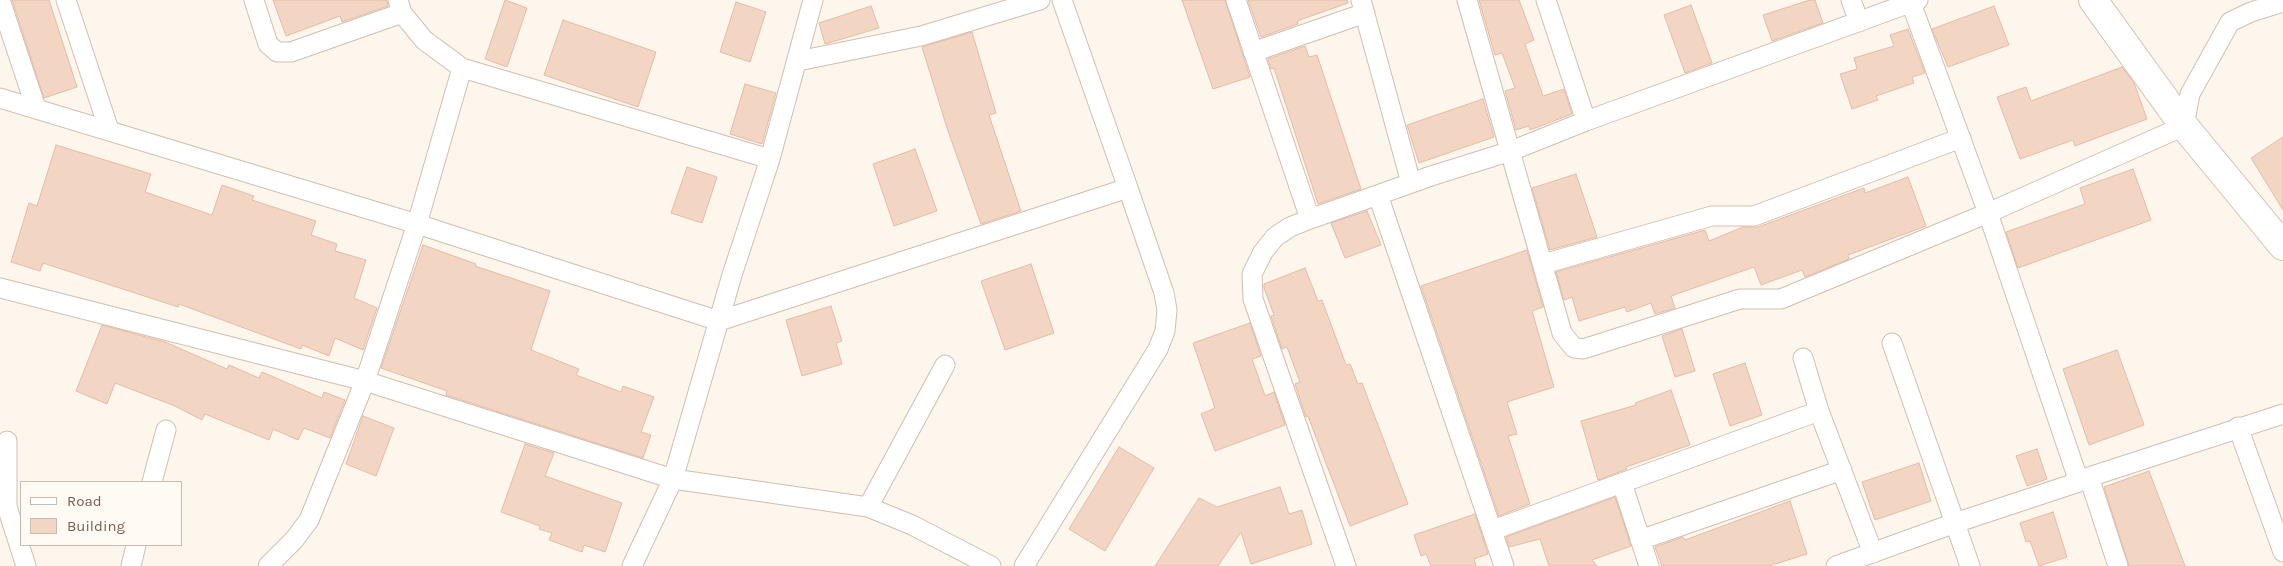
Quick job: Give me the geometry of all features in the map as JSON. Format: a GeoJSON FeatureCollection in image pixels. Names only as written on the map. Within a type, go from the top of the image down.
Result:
{"type":"FeatureCollection","features":[{"type":"Feature","properties":{"kind":"street"},"geometry":{"type":"LineString","coordinates":[[0,0],[36,108]]}},
{"type":"Feature","properties":{"kind":"street"},"geometry":{"type":"LineString","coordinates":[[66,0],[109,130]]}},
{"type":"Feature","properties":{"kind":"street"},"geometry":{"type":"LineString","coordinates":[[254,0],[268,44],[278,52],[291,52],[400,7],[424,40],[462,68],[770,159]]}},
{"type":"Feature","properties":{"kind":"street"},"geometry":{"type":"LineString","coordinates":[[632,566],[673,479],[732,275],[770,159],[814,0]]}},
{"type":"Feature","properties":{"kind":"street"},"geometry":{"type":"LineString","coordinates":[[798,61],[921,36],[1040,0]]}},
{"type":"Feature","properties":{"kind":"street"},"geometry":{"type":"LineString","coordinates":[[1024,566],[1158,349],[1165,331],[1167,310],[1164,293],[1062,0]]}},
{"type":"Feature","properties":{"kind":"street"},"geometry":{"type":"LineString","coordinates":[[1236,0],[1310,219]]}},
{"type":"Feature","properties":{"kind":"street"},"geometry":{"type":"LineString","coordinates":[[1466,0],[1562,333],[1574,348],[1583,349],[1740,299],[1781,299],[1988,213],[2184,126]]}},
{"type":"Feature","properties":{"kind":"street"},"geometry":{"type":"LineString","coordinates":[[1546,0],[1586,120]]}},
{"type":"Feature","properties":{"kind":"street"},"geometry":{"type":"LineString","coordinates":[[1851,0],[1859,22]]}},
{"type":"Feature","properties":{"kind":"street"},"geometry":{"type":"LineString","coordinates":[[2093,0],[2184,126],[2281,240]]}},
{"type":"Feature","properties":{"kind":"street"},"geometry":{"type":"LineString","coordinates":[[2184,126],[2190,94],[2230,22],[2247,0]]}},
{"type":"Feature","properties":{"kind":"street"},"geometry":{"type":"LineString","coordinates":[[1346,566],[1253,299],[1252,274],[1263,252],[1275,237],[1290,227],[1310,219],[1511,151],[1586,120],[1915,1],[1960,138],[2084,480],[2118,566]]}},
{"type":"Feature","properties":{"kind":"street"},"geometry":{"type":"LineString","coordinates":[[2230,22],[2251,12],[2283,2]]}},
{"type":"Feature","properties":{"kind":"street"},"geometry":{"type":"LineString","coordinates":[[1253,52],[1363,7],[1411,184]]}},
{"type":"Feature","properties":{"kind":"street"},"geometry":{"type":"LineString","coordinates":[[268,566],[294,540],[309,520],[365,381],[417,224],[462,68]]}},
{"type":"Feature","properties":{"kind":"street"},"geometry":{"type":"LineString","coordinates":[[0,98],[417,224],[719,321],[1128,188]]}},
{"type":"Feature","properties":{"kind":"street"},"geometry":{"type":"LineString","coordinates":[[1543,264],[1712,216],[1754,216],[1960,138]]}},
{"type":"Feature","properties":{"kind":"street"},"geometry":{"type":"LineString","coordinates":[[1378,195],[1504,566]]}},
{"type":"Feature","properties":{"kind":"street"},"geometry":{"type":"LineString","coordinates":[[0,288],[365,381],[673,479],[868,507],[912,525],[991,566]]}},
{"type":"Feature","properties":{"kind":"street"},"geometry":{"type":"LineString","coordinates":[[1892,344],[1970,566]]}},
{"type":"Feature","properties":{"kind":"street"},"geometry":{"type":"LineString","coordinates":[[1803,358],[1819,411],[1874,554]]}},
{"type":"Feature","properties":{"kind":"street"},"geometry":{"type":"LineString","coordinates":[[868,507],[946,365]]}},
{"type":"Feature","properties":{"kind":"street"},"geometry":{"type":"LineString","coordinates":[[1492,530],[1819,411]]}},
{"type":"Feature","properties":{"kind":"street"},"geometry":{"type":"LineString","coordinates":[[1836,566],[1874,554],[1955,523],[2238,427],[2283,414]]}},
{"type":"Feature","properties":{"kind":"street"},"geometry":{"type":"LineString","coordinates":[[2238,427],[2283,552]]}},
{"type":"Feature","properties":{"kind":"street"},"geometry":{"type":"LineString","coordinates":[[152,481],[166,430]]}},
{"type":"Feature","properties":{"kind":"street"},"geometry":{"type":"LineString","coordinates":[[7,441],[7,507],[26,566]]}},
{"type":"Feature","properties":{"kind":"street"},"geometry":{"type":"LineString","coordinates":[[1640,540],[1842,470]]}},
{"type":"Feature","properties":{"kind":"street"},"geometry":{"type":"LineString","coordinates":[[1622,483],[1649,566]]}},
{"type":"Feature","properties":{"kind":"street"},"geometry":{"type":"LineString","coordinates":[[131,566],[136,546]]}},
{"type":"Feature","properties":{"kind":"building"},"geometry":{"type":"Polygon","coordinates":[[[12,0],[49,0],[77,87],[44,98],[12,0]]]}},
{"type":"Feature","properties":{"kind":"building"},"geometry":{"type":"Polygon","coordinates":[[[273,0],[387,0],[388,6],[342,22],[340,16],[286,36],[273,0]]]}},
{"type":"Feature","properties":{"kind":"building"},"geometry":{"type":"Polygon","coordinates":[[[505,0],[527,8],[507,67],[485,59],[505,0]]]}},
{"type":"Feature","properties":{"kind":"building"},"geometry":{"type":"Polygon","coordinates":[[[1182,0],[1225,0],[1250,77],[1213,89],[1182,0]]]}},
{"type":"Feature","properties":{"kind":"building"},"geometry":{"type":"Polygon","coordinates":[[[1248,0],[1347,0],[1348,3],[1297,21],[1298,24],[1261,37],[1248,0]]]}},
{"type":"Feature","properties":{"kind":"building"},"geometry":{"type":"Polygon","coordinates":[[[1479,0],[1519,0],[1534,40],[1525,44],[1543,96],[1564,89],[1572,114],[1530,130],[1529,126],[1516,130],[1505,91],[1515,88],[1502,53],[1495,55],[1479,0]]]}},
{"type":"Feature","properties":{"kind":"building"},"geometry":{"type":"Polygon","coordinates":[[[1815,0],[1823,23],[1772,41],[1763,15],[1815,0]]]}},
{"type":"Feature","properties":{"kind":"building"},"geometry":{"type":"Polygon","coordinates":[[[736,2],[766,12],[750,62],[720,52],[736,2]]]}},
{"type":"Feature","properties":{"kind":"building"},"geometry":{"type":"Polygon","coordinates":[[[1691,5],[1712,63],[1685,73],[1664,15],[1691,5]]]}},
{"type":"Feature","properties":{"kind":"building"},"geometry":{"type":"Polygon","coordinates":[[[871,6],[879,28],[825,44],[819,23],[871,6]]]}},
{"type":"Feature","properties":{"kind":"building"},"geometry":{"type":"Polygon","coordinates":[[[1994,6],[2009,45],[1948,67],[1932,29],[1994,6]]]}},
{"type":"Feature","properties":{"kind":"building"},"geometry":{"type":"Polygon","coordinates":[[[563,20],[656,52],[638,107],[544,75],[563,20]]]}},
{"type":"Feature","properties":{"kind":"building"},"geometry":{"type":"Polygon","coordinates":[[[1908,29],[1925,73],[1912,77],[1914,83],[1876,96],[1878,100],[1852,109],[1840,74],[1857,69],[1854,58],[1894,46],[1890,35],[1908,29]]]}},
{"type":"Feature","properties":{"kind":"building"},"geometry":{"type":"Polygon","coordinates":[[[972,32],[996,113],[989,115],[1021,211],[981,224],[947,128],[922,47],[972,32]]]}},
{"type":"Feature","properties":{"kind":"building"},"geometry":{"type":"Polygon","coordinates":[[[1305,46],[1309,57],[1317,55],[1361,189],[1318,204],[1274,68],[1271,69],[1268,59],[1305,46]]]}},
{"type":"Feature","properties":{"kind":"building"},"geometry":{"type":"Polygon","coordinates":[[[2122,67],[2134,83],[2147,119],[2075,146],[2073,140],[2020,159],[1997,97],[2026,87],[2031,101],[2122,67]]]}},
{"type":"Feature","properties":{"kind":"building"},"geometry":{"type":"Polygon","coordinates":[[[745,84],[776,93],[762,144],[730,134],[745,84]]]}},
{"type":"Feature","properties":{"kind":"building"},"geometry":{"type":"Polygon","coordinates":[[[1483,99],[1494,137],[1419,163],[1407,125],[1483,99]]]}},
{"type":"Feature","properties":{"kind":"building"},"geometry":{"type":"Polygon","coordinates":[[[2283,137],[2283,210],[2251,158],[2283,137]]]}},
{"type":"Feature","properties":{"kind":"building"},"geometry":{"type":"Polygon","coordinates":[[[56,145],[151,174],[145,192],[212,215],[222,185],[254,196],[252,200],[316,221],[311,235],[337,244],[335,251],[366,260],[354,298],[377,308],[363,350],[335,338],[329,356],[302,345],[301,349],[179,304],[178,307],[43,263],[40,271],[11,262],[29,203],[37,206],[56,145]]]}},
{"type":"Feature","properties":{"kind":"building"},"geometry":{"type":"Polygon","coordinates":[[[915,149],[937,211],[894,226],[873,164],[915,149]]]}},
{"type":"Feature","properties":{"kind":"building"},"geometry":{"type":"Polygon","coordinates":[[[687,167],[717,177],[702,223],[671,213],[687,167]]]}},
{"type":"Feature","properties":{"kind":"building"},"geometry":{"type":"Polygon","coordinates":[[[2133,169],[2151,220],[2018,268],[2006,232],[2085,204],[2080,188],[2133,169]]]}},
{"type":"Feature","properties":{"kind":"building"},"geometry":{"type":"Polygon","coordinates":[[[1576,174],[1597,237],[1550,250],[1532,188],[1576,174]]]}},
{"type":"Feature","properties":{"kind":"building"},"geometry":{"type":"Polygon","coordinates":[[[1908,177],[1926,226],[1848,255],[1849,259],[1805,277],[1802,270],[1761,285],[1754,267],[1671,296],[1675,308],[1655,314],[1651,303],[1627,312],[1625,307],[1579,321],[1572,297],[1564,300],[1556,272],[1705,230],[1709,241],[1743,227],[1758,227],[1864,188],[1865,193],[1908,177]]]}},
{"type":"Feature","properties":{"kind":"building"},"geometry":{"type":"Polygon","coordinates":[[[1367,211],[1381,245],[1345,258],[1331,223],[1367,211]]]}},
{"type":"Feature","properties":{"kind":"building"},"geometry":{"type":"Polygon","coordinates":[[[423,245],[476,264],[475,266],[550,291],[531,350],[579,369],[576,375],[621,392],[623,386],[654,397],[641,432],[651,435],[643,458],[446,395],[447,391],[381,368],[423,245]]]}},
{"type":"Feature","properties":{"kind":"building"},"geometry":{"type":"Polygon","coordinates":[[[1527,250],[1543,307],[1532,311],[1554,387],[1507,402],[1517,434],[1508,436],[1530,504],[1499,516],[1421,286],[1527,250]]]}},
{"type":"Feature","properties":{"kind":"building"},"geometry":{"type":"Polygon","coordinates":[[[1031,264],[1054,333],[1005,350],[981,281],[1031,264]]]}},
{"type":"Feature","properties":{"kind":"building"},"geometry":{"type":"Polygon","coordinates":[[[1305,268],[1318,301],[1322,300],[1346,365],[1350,364],[1358,384],[1362,383],[1408,504],[1350,526],[1308,416],[1306,417],[1295,384],[1300,382],[1287,347],[1282,349],[1271,316],[1274,315],[1264,288],[1264,284],[1305,268]]]}},
{"type":"Feature","properties":{"kind":"building"},"geometry":{"type":"Polygon","coordinates":[[[831,306],[842,341],[836,343],[842,364],[802,376],[786,320],[831,306]]]}},
{"type":"Feature","properties":{"kind":"building"},"geometry":{"type":"Polygon","coordinates":[[[1250,323],[1261,356],[1252,359],[1265,396],[1274,392],[1285,425],[1215,451],[1201,414],[1215,408],[1193,343],[1250,323]]]}},
{"type":"Feature","properties":{"kind":"building"},"geometry":{"type":"Polygon","coordinates":[[[102,325],[165,342],[227,369],[229,365],[259,378],[262,372],[322,398],[324,392],[345,400],[330,438],[304,428],[298,440],[273,429],[269,440],[205,414],[202,420],[175,406],[115,383],[107,404],[76,391],[102,325]]]}},
{"type":"Feature","properties":{"kind":"building"},"geometry":{"type":"Polygon","coordinates":[[[1682,329],[1695,371],[1675,377],[1662,336],[1682,329]]]}},
{"type":"Feature","properties":{"kind":"building"},"geometry":{"type":"Polygon","coordinates":[[[2117,350],[2144,425],[2089,445],[2063,369],[2117,350]]]}},
{"type":"Feature","properties":{"kind":"building"},"geometry":{"type":"Polygon","coordinates":[[[1745,363],[1762,415],[1730,426],[1713,374],[1745,363]]]}},
{"type":"Feature","properties":{"kind":"building"},"geometry":{"type":"Polygon","coordinates":[[[1671,390],[1690,445],[1626,467],[1627,469],[1598,480],[1581,421],[1636,405],[1635,403],[1671,390]]]}},
{"type":"Feature","properties":{"kind":"building"},"geometry":{"type":"Polygon","coordinates":[[[363,416],[394,428],[376,476],[346,464],[363,416]]]}},
{"type":"Feature","properties":{"kind":"building"},"geometry":{"type":"Polygon","coordinates":[[[525,444],[554,453],[545,476],[622,503],[605,552],[584,545],[582,552],[549,540],[552,533],[539,529],[540,526],[501,512],[525,444]]]}},
{"type":"Feature","properties":{"kind":"building"},"geometry":{"type":"Polygon","coordinates":[[[1119,447],[1154,468],[1105,551],[1069,529],[1119,447]]]}},
{"type":"Feature","properties":{"kind":"building"},"geometry":{"type":"Polygon","coordinates":[[[2037,449],[2047,479],[2027,486],[2016,456],[2037,449]]]}},
{"type":"Feature","properties":{"kind":"building"},"geometry":{"type":"Polygon","coordinates":[[[1919,463],[1931,501],[1875,520],[1862,482],[1919,463]]]}},
{"type":"Feature","properties":{"kind":"building"},"geometry":{"type":"Polygon","coordinates":[[[2149,471],[2185,566],[2129,566],[2104,487],[2149,471]]]}},
{"type":"Feature","properties":{"kind":"building"},"geometry":{"type":"Polygon","coordinates":[[[1280,487],[1289,514],[1302,510],[1312,544],[1251,564],[1241,532],[1218,566],[1155,566],[1199,498],[1217,507],[1280,487]]]}},
{"type":"Feature","properties":{"kind":"building"},"geometry":{"type":"Polygon","coordinates":[[[1615,497],[1631,546],[1592,560],[1597,566],[1549,566],[1540,539],[1509,547],[1506,537],[1615,497]]]}},
{"type":"Feature","properties":{"kind":"building"},"geometry":{"type":"Polygon","coordinates":[[[1790,501],[1807,554],[1769,566],[1662,566],[1655,547],[1683,537],[1685,540],[1790,501]]]}},
{"type":"Feature","properties":{"kind":"building"},"geometry":{"type":"Polygon","coordinates":[[[2053,512],[2067,557],[2039,566],[2030,541],[2026,542],[2020,523],[2053,512]]]}},
{"type":"Feature","properties":{"kind":"building"},"geometry":{"type":"Polygon","coordinates":[[[1475,514],[1488,554],[1474,559],[1476,566],[1431,566],[1426,554],[1421,556],[1414,535],[1475,514]]]}}]}
